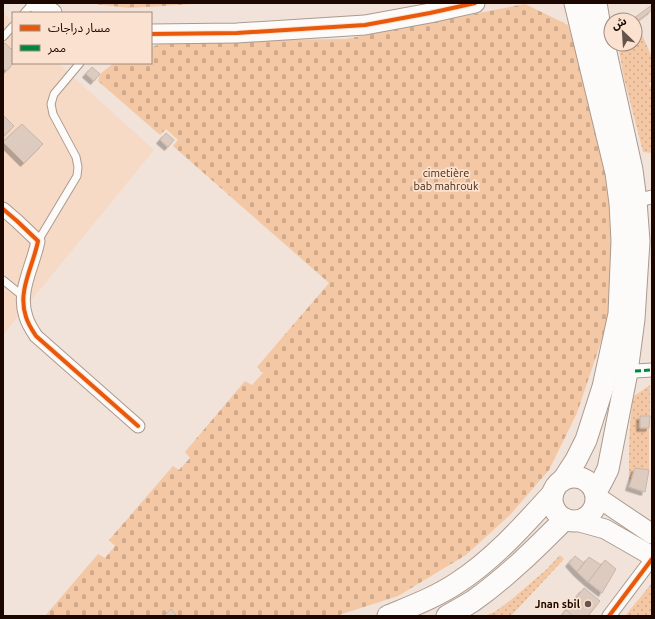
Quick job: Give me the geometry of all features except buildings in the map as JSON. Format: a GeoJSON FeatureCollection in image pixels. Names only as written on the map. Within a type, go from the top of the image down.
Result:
{"type":"FeatureCollection","features":[{"type":"Feature","properties":{"kind":"main road"},"geometry":{"type":"LineString","coordinates":[[575,3],[616,173],[636,201]]}},
{"type":"Feature","properties":{"kind":"main road"},"geometry":{"type":"LineString","coordinates":[[596,3],[632,170],[636,201],[638,241],[634,319],[627,372],[608,469],[596,494],[596,506],[592,514],[585,519],[571,520],[560,516],[553,505],[552,499],[558,486],[572,477],[582,478],[591,484],[596,494]]}},
{"type":"Feature","properties":{"kind":"main road"},"geometry":{"type":"LineString","coordinates":[[388,616],[426,600],[457,583],[485,562],[509,540],[558,486],[576,460],[586,440],[603,387],[619,314],[622,241],[636,201]]}},
{"type":"Feature","properties":{"kind":"main road"},"geometry":{"type":"LineString","coordinates":[[447,616],[472,601],[503,578],[571,520]]}},
{"type":"Feature","properties":{"kind":"street"},"geometry":{"type":"LineString","coordinates":[[36,3],[50,12]]}},
{"type":"Feature","properties":{"kind":"street"},"geometry":{"type":"LineString","coordinates":[[152,34],[237,33],[365,25],[475,3]]}},
{"type":"Feature","properties":{"kind":"street"},"geometry":{"type":"LineString","coordinates":[[3,209],[38,241],[35,256],[24,288],[23,304],[26,319],[36,336],[138,426]]}},
{"type":"Feature","properties":{"kind":"street"},"geometry":{"type":"LineString","coordinates":[[636,371],[652,370]]}},
{"type":"Feature","properties":{"kind":"street"},"geometry":{"type":"LineString","coordinates":[[596,494],[652,534]]}},
{"type":"Feature","properties":{"kind":"street"},"geometry":{"type":"LineString","coordinates":[[571,520],[605,529],[652,556]]}},
{"type":"Feature","properties":{"kind":"street"},"geometry":{"type":"LineString","coordinates":[[609,616],[652,559]]}},
{"type":"Feature","properties":{"kind":"lane"},"geometry":{"type":"LineString","coordinates":[[25,12],[33,3]]}},
{"type":"Feature","properties":{"kind":"lane"},"geometry":{"type":"LineString","coordinates":[[3,37],[12,27]]}},
{"type":"Feature","properties":{"kind":"lane"},"geometry":{"type":"LineString","coordinates":[[38,241],[77,176],[78,167],[76,157],[53,114],[51,104],[54,94],[79,64]]}},
{"type":"Feature","properties":{"kind":"lane"},"geometry":{"type":"LineString","coordinates":[[3,280],[24,297]]}},
{"type":"Feature","properties":{"kind":"shaded area"},"geometry":{"type":"Polygon","coordinates":[[[3,13],[12,21],[12,64],[59,64],[154,150],[3,335],[3,13]]]}},
{"type":"Feature","properties":{"kind":"green space"},"geometry":{"type":"Polygon","coordinates":[[[85,3],[209,3],[130,8],[85,3]]]}},
{"type":"Feature","properties":{"kind":"green space","name":"cimetière bab mahrouk"},"geometry":{"type":"Polygon","coordinates":[[[525,4],[568,25],[586,85],[611,201],[610,315],[577,413],[549,470],[510,515],[466,555],[398,596],[336,616],[45,616],[98,554],[105,558],[115,546],[109,540],[173,466],[179,470],[190,458],[185,452],[245,381],[252,385],[263,373],[257,367],[329,283],[173,146],[178,140],[166,129],[160,135],[98,81],[100,74],[113,64],[152,64],[152,47],[164,43],[346,39],[525,4]]]}},
{"type":"Feature","properties":{"kind":"green space"},"geometry":{"type":"Polygon","coordinates":[[[643,37],[652,57],[652,81],[649,83],[652,89],[652,153],[643,152],[624,78],[619,52],[643,52],[643,37]]]}},
{"type":"Feature","properties":{"kind":"green space"},"geometry":{"type":"Polygon","coordinates":[[[650,385],[650,416],[640,416],[640,428],[649,428],[649,470],[629,487],[630,429],[634,396],[650,385]]]}},
{"type":"Feature","properties":{"kind":"green space"},"geometry":{"type":"Polygon","coordinates":[[[560,555],[564,559],[511,616],[485,616],[496,611],[512,599],[547,569],[560,555]]]}},
{"type":"Feature","properties":{"kind":"green space"},"geometry":{"type":"Polygon","coordinates":[[[652,583],[652,616],[625,616],[652,583]]]}},
{"type":"Feature","properties":{"kind":"marked path"},"geometry":{"type":"LineString","coordinates":[[635,371],[652,370]]}},
{"type":"Feature","properties":{"kind":"cycle path"},"geometry":{"type":"LineString","coordinates":[[152,34],[237,33],[365,25],[475,3]]}},
{"type":"Feature","properties":{"kind":"cycle path"},"geometry":{"type":"LineString","coordinates":[[3,209],[38,241],[23,298],[26,317],[36,336],[138,426]]}},
{"type":"Feature","properties":{"kind":"cycle path"},"geometry":{"type":"LineString","coordinates":[[609,616],[652,559]]}},
{"type":"Feature","properties":{"kind":"place","name":"Jnan sbil"},"geometry":{"type":"Point","coordinates":[588,604]}}]}
